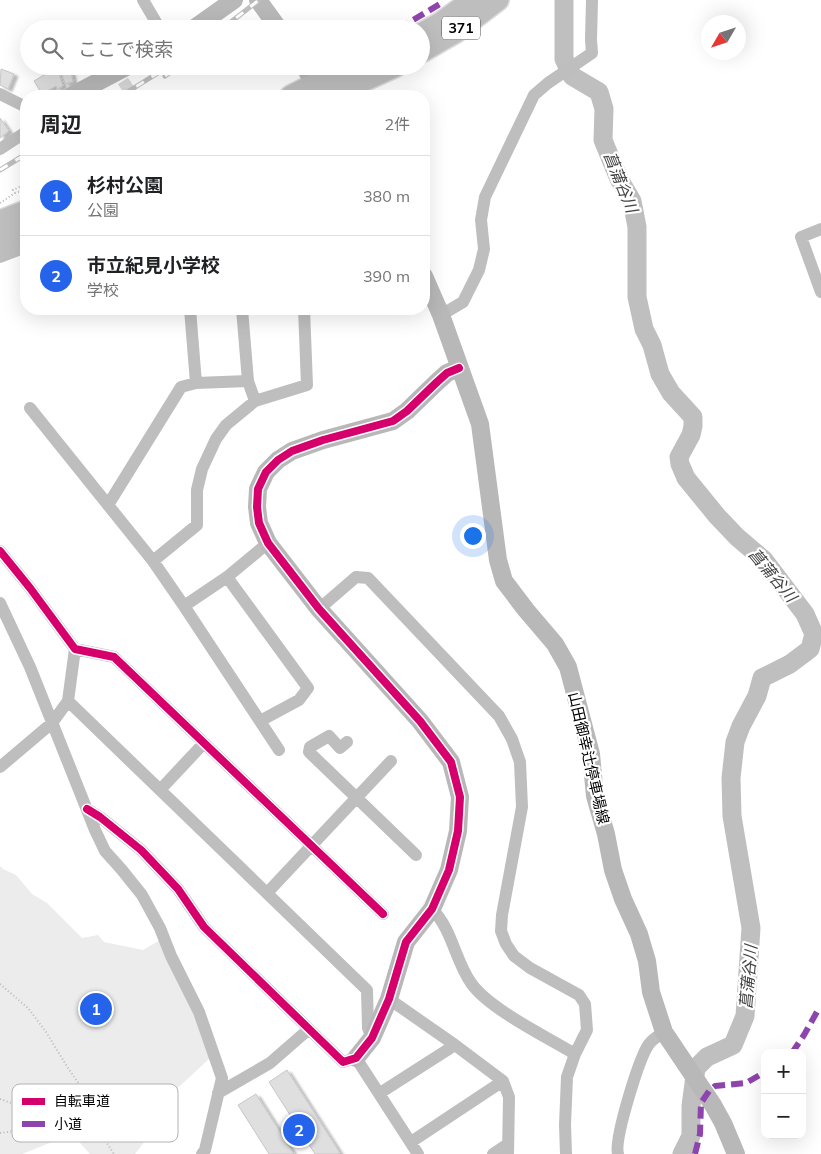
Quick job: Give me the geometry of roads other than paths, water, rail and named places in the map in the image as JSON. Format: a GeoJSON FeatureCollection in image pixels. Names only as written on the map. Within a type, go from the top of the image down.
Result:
{"type":"FeatureCollection","features":[{"type":"Feature","properties":{"kind":"highway","name":"371"},"geometry":{"type":"LineString","coordinates":[[430,29],[472,0]]}},
{"type":"Feature","properties":{"kind":"highway","name":"371"},"geometry":{"type":"LineString","coordinates":[[430,47],[456,32],[498,0]]}},
{"type":"Feature","properties":{"kind":"highway"},"geometry":{"type":"LineString","coordinates":[[318,86],[339,75]]}},
{"type":"Feature","properties":{"kind":"highway"},"geometry":{"type":"LineString","coordinates":[[318,86],[361,75]]}},
{"type":"Feature","properties":{"kind":"highway"},"geometry":{"type":"LineString","coordinates":[[0,221],[20,213]]}},
{"type":"Feature","properties":{"kind":"highway"},"geometry":{"type":"LineString","coordinates":[[0,241],[20,233]]}},
{"type":"Feature","properties":{"kind":"main road"},"geometry":{"type":"LineString","coordinates":[[206,20],[234,0]]}},
{"type":"Feature","properties":{"kind":"main road"},"geometry":{"type":"LineString","coordinates":[[258,0],[272,20]]}},
{"type":"Feature","properties":{"kind":"main road"},"geometry":{"type":"LineString","coordinates":[[85,90],[118,75]]}},
{"type":"Feature","properties":{"kind":"main road","name":"山田御幸辻停車場線"},"geometry":{"type":"LineString","coordinates":[[430,289],[441,314],[480,424],[498,560],[504,581],[554,644],[568,667],[591,754],[595,796],[606,834],[613,870],[623,899],[639,934],[647,961],[651,992],[664,1032],[723,1124],[736,1154]]}},
{"type":"Feature","properties":{"kind":"main road"},"geometry":{"type":"LineString","coordinates":[[356,1058],[372,1038],[389,999],[406,942],[432,910],[449,870],[458,831],[460,797],[451,762],[420,720],[319,609],[268,543],[259,524],[257,507],[258,489],[266,472],[278,460],[292,451],[323,440],[393,421],[408,411],[437,382],[459,368]]}},
{"type":"Feature","properties":{"kind":"street"},"geometry":{"type":"LineString","coordinates":[[143,0],[155,20]]}},
{"type":"Feature","properties":{"kind":"street"},"geometry":{"type":"LineString","coordinates":[[441,314],[463,302],[473,282],[484,249],[481,220],[485,197],[534,95],[548,83],[592,53],[590,40],[592,0]]}},
{"type":"Feature","properties":{"kind":"street"},"geometry":{"type":"LineString","coordinates":[[0,94],[20,104]]}},
{"type":"Feature","properties":{"kind":"street"},"geometry":{"type":"LineString","coordinates":[[0,149],[20,136]]}},
{"type":"Feature","properties":{"kind":"street"},"geometry":{"type":"LineString","coordinates":[[821,229],[801,237],[821,292]]}},
{"type":"Feature","properties":{"kind":"street"},"geometry":{"type":"LineString","coordinates":[[0,257],[20,249]]}},
{"type":"Feature","properties":{"kind":"street"},"geometry":{"type":"LineString","coordinates":[[190,315],[196,383]]}},
{"type":"Feature","properties":{"kind":"street"},"geometry":{"type":"LineString","coordinates":[[242,315],[248,381],[255,401]]}},
{"type":"Feature","properties":{"kind":"street"},"geometry":{"type":"LineString","coordinates":[[153,561],[197,525],[197,490],[202,469],[216,439],[226,426],[255,401],[307,385],[304,315]]}},
{"type":"Feature","properties":{"kind":"street"},"geometry":{"type":"LineString","coordinates":[[108,506],[181,387],[196,383],[248,381]]}},
{"type":"Feature","properties":{"kind":"street"},"geometry":{"type":"LineString","coordinates":[[30,408],[153,561],[279,750]]}},
{"type":"Feature","properties":{"kind":"street"},"geometry":{"type":"LineString","coordinates":[[184,606],[227,576],[268,543]]}},
{"type":"Feature","properties":{"kind":"street"},"geometry":{"type":"LineString","coordinates":[[0,551],[75,649],[114,657],[384,914]]}},
{"type":"Feature","properties":{"kind":"street"},"geometry":{"type":"LineString","coordinates":[[227,576],[308,688],[299,700],[260,721]]}},
{"type":"Feature","properties":{"kind":"street"},"geometry":{"type":"LineString","coordinates":[[319,609],[356,577],[368,578],[500,716],[512,739],[520,762],[522,807],[502,915],[501,931],[506,944],[514,956],[530,968],[579,995],[585,1004],[587,1030],[575,1054],[567,1077],[566,1154]]}},
{"type":"Feature","properties":{"kind":"street"},"geometry":{"type":"LineString","coordinates":[[0,603],[30,667],[105,851],[142,895],[160,928],[170,956],[199,1012],[222,1078],[205,1150],[202,1154]]}},
{"type":"Feature","properties":{"kind":"street"},"geometry":{"type":"LineString","coordinates":[[0,766],[52,723],[68,701],[75,649]]}},
{"type":"Feature","properties":{"kind":"street"},"geometry":{"type":"LineString","coordinates":[[68,701],[367,990],[368,1028],[372,1038]]}},
{"type":"Feature","properties":{"kind":"street"},"geometry":{"type":"LineString","coordinates":[[347,742],[340,748],[329,736],[310,747],[309,752],[416,855]]}},
{"type":"Feature","properties":{"kind":"street"},"geometry":{"type":"LineString","coordinates":[[160,790],[204,743]]}},
{"type":"Feature","properties":{"kind":"street"},"geometry":{"type":"LineString","coordinates":[[267,893],[391,761]]}},
{"type":"Feature","properties":{"kind":"street"},"geometry":{"type":"LineString","coordinates":[[87,809],[141,850],[178,889],[204,927],[343,1062],[356,1058],[418,1154]]}},
{"type":"Feature","properties":{"kind":"street"},"geometry":{"type":"LineString","coordinates":[[432,910],[441,919],[472,984],[487,1000],[575,1054]]}},
{"type":"Feature","properties":{"kind":"street"},"geometry":{"type":"LineString","coordinates":[[389,999],[456,1045],[503,1081],[509,1097],[508,1149],[493,1154]]}},
{"type":"Feature","properties":{"kind":"street"},"geometry":{"type":"LineString","coordinates":[[218,1093],[270,1063],[309,1029]]}},
{"type":"Feature","properties":{"kind":"street"},"geometry":{"type":"LineString","coordinates":[[618,1154],[616,1148],[620,1130],[640,1064],[648,1046],[654,1038],[664,1032]]}},
{"type":"Feature","properties":{"kind":"street"},"geometry":{"type":"LineString","coordinates":[[380,1093],[456,1045]]}},
{"type":"Feature","properties":{"kind":"street"},"geometry":{"type":"LineString","coordinates":[[411,1142],[503,1081]]}},
{"type":"Feature","properties":{"kind":"waterway","name":"菖蒲谷川"},"geometry":{"type":"LineString","coordinates":[[564,0],[564,59],[572,76],[599,92],[604,109],[603,140],[619,179],[632,201],[637,227],[637,297],[644,329],[652,345],[660,374],[671,393],[693,417],[691,435],[679,457],[680,464],[686,478],[717,516],[737,537],[764,560],[805,614],[814,634],[810,649],[790,664],[762,678],[757,696],[735,742],[731,778],[732,816],[751,928],[745,1016],[733,1045],[707,1057],[696,1068],[691,1106],[691,1136],[682,1154]]}},
{"type":"Feature","properties":{"kind":"tunnel"},"geometry":{"type":"LineString","coordinates":[[123,81],[129,90]]}},
{"type":"Feature","properties":{"kind":"railway"},"geometry":{"type":"LineString","coordinates":[[233,20],[259,0]]}},
{"type":"Feature","properties":{"kind":"railway"},"geometry":{"type":"LineString","coordinates":[[131,90],[155,75]]}},
{"type":"Feature","properties":{"kind":"railway"},"geometry":{"type":"LineString","coordinates":[[0,170],[20,158]]}},
{"type":"Feature","properties":{"kind":"place","name":"杉村公園"},"geometry":{"type":"Point","coordinates":[96,1009]}},
{"type":"Feature","properties":{"kind":"place","name":"市立紀見小学校"},"geometry":{"type":"Point","coordinates":[299,1130]}}]}
